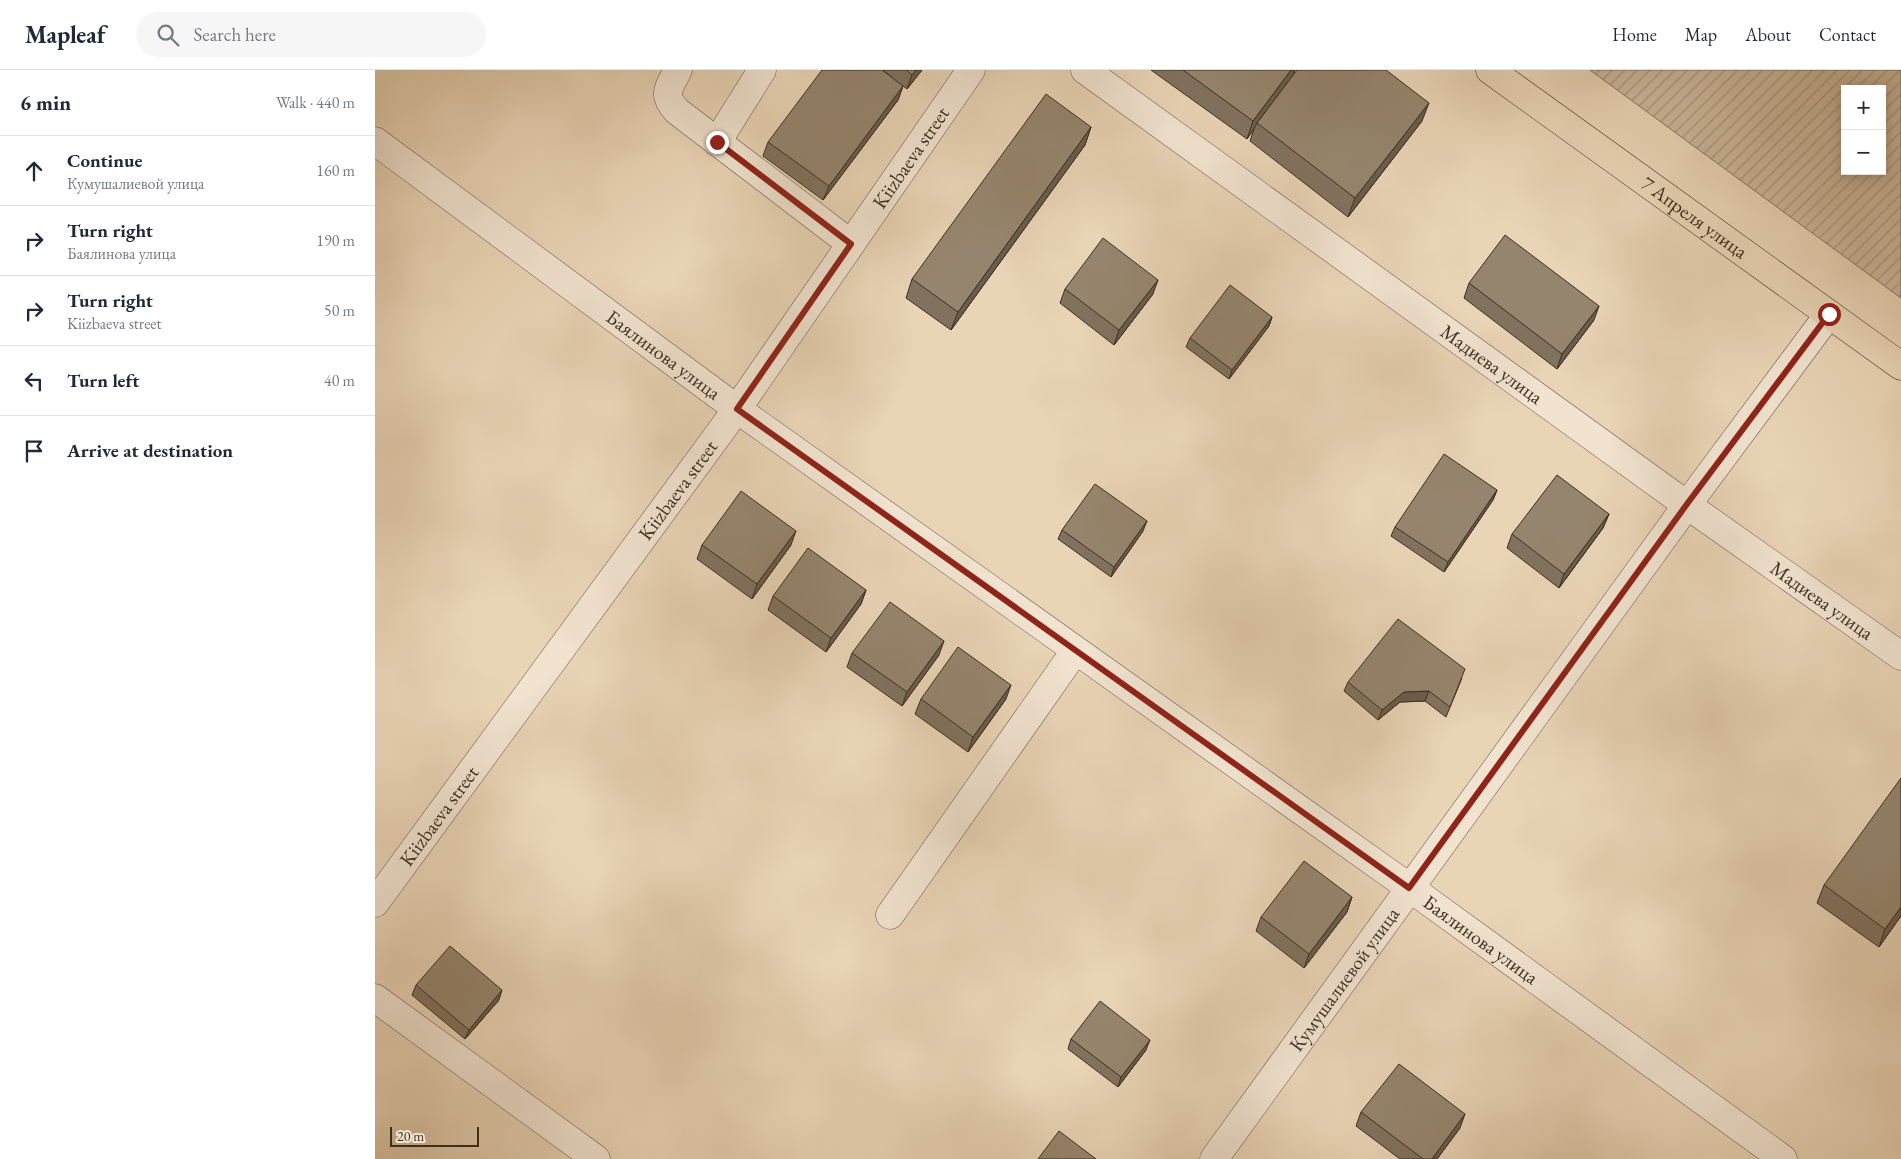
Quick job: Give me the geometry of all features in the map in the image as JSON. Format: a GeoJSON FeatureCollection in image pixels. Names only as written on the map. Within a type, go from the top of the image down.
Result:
{"type":"FeatureCollection","features":[{"type":"Feature","properties":{"kind":"main road","name":"7 Апреля улица"},"geometry":{"type":"LineString","coordinates":[[1490,70],[1901,366]]}},
{"type":"Feature","properties":{"kind":"street"},"geometry":{"type":"LineString","coordinates":[[678,70],[667,91],[667,99],[677,111],[851,244]]}},
{"type":"Feature","properties":{"kind":"street"},"geometry":{"type":"LineString","coordinates":[[717,142],[762,70]]}},
{"type":"Feature","properties":{"kind":"street","name":"Kiizbaeva street"},"geometry":{"type":"LineString","coordinates":[[375,902],[737,409],[971,70]]}},
{"type":"Feature","properties":{"kind":"street","name":"Мадиева улица"},"geometry":{"type":"LineString","coordinates":[[1085,70],[1901,656]]}},
{"type":"Feature","properties":{"kind":"street","name":"Баялинова улица"},"geometry":{"type":"LineString","coordinates":[[375,141],[737,409],[1409,888],[1783,1159]]}},
{"type":"Feature","properties":{"kind":"street","name":"Кумушалиевой улица"},"geometry":{"type":"LineString","coordinates":[[1214,1159],[1687,504],[1829,314]]}},
{"type":"Feature","properties":{"kind":"street"},"geometry":{"type":"LineString","coordinates":[[890,915],[1075,650]]}},
{"type":"Feature","properties":{"kind":"street"},"geometry":{"type":"LineString","coordinates":[[375,998],[595,1159]]}},
{"type":"Feature","properties":{"kind":"shaded area"},"geometry":{"type":"Polygon","coordinates":[[[1590,70],[1901,70],[1901,298],[1590,70]]]}},
{"type":"Feature","properties":{"kind":"building"},"geometry":{"type":"Polygon","coordinates":[[[822,70],[882,70],[903,86],[829,186],[768,142],[822,70]]]}},
{"type":"Feature","properties":{"kind":"building"},"geometry":{"type":"Polygon","coordinates":[[[906,70],[916,70],[912,75],[906,70]]]}},
{"type":"Feature","properties":{"kind":"building"},"geometry":{"type":"Polygon","coordinates":[[[1183,70],[1291,70],[1253,121],[1183,70]]]}},
{"type":"Feature","properties":{"kind":"building"},"geometry":{"type":"Polygon","coordinates":[[[1297,70],[1386,70],[1429,103],[1355,198],[1257,123],[1297,70]]]}},
{"type":"Feature","properties":{"kind":"building"},"geometry":{"type":"Polygon","coordinates":[[[1046,94],[1091,127],[958,312],[912,279],[1046,94]]]}},
{"type":"Feature","properties":{"kind":"building"},"geometry":{"type":"Polygon","coordinates":[[[1505,235],[1599,306],[1562,354],[1469,283],[1505,235]]]}},
{"type":"Feature","properties":{"kind":"building"},"geometry":{"type":"Polygon","coordinates":[[[1103,238],[1158,280],[1119,330],[1065,289],[1103,238]]]}},
{"type":"Feature","properties":{"kind":"building"},"geometry":{"type":"Polygon","coordinates":[[[1230,285],[1272,317],[1232,370],[1190,338],[1230,285]]]}},
{"type":"Feature","properties":{"kind":"building"},"geometry":{"type":"Polygon","coordinates":[[[1444,454],[1497,490],[1448,562],[1395,527],[1444,454]]]}},
{"type":"Feature","properties":{"kind":"building"},"geometry":{"type":"Polygon","coordinates":[[[1557,475],[1609,514],[1564,574],[1512,534],[1557,475]]]}},
{"type":"Feature","properties":{"kind":"building"},"geometry":{"type":"Polygon","coordinates":[[[1095,484],[1147,521],[1114,567],[1062,530],[1095,484]]]}},
{"type":"Feature","properties":{"kind":"building"},"geometry":{"type":"Polygon","coordinates":[[[741,491],[796,531],[757,584],[702,545],[741,491]]]}},
{"type":"Feature","properties":{"kind":"building"},"geometry":{"type":"Polygon","coordinates":[[[808,548],[866,590],[831,638],[773,596],[808,548]]]}},
{"type":"Feature","properties":{"kind":"building"},"geometry":{"type":"Polygon","coordinates":[[[890,602],[944,641],[907,692],[852,653],[890,602]]]}},
{"type":"Feature","properties":{"kind":"building"},"geometry":{"type":"Polygon","coordinates":[[[1398,619],[1465,669],[1450,707],[1429,691],[1404,692],[1382,710],[1348,682],[1398,619]]]}},
{"type":"Feature","properties":{"kind":"building"},"geometry":{"type":"Polygon","coordinates":[[[958,647],[1011,685],[973,737],[921,699],[958,647]]]}},
{"type":"Feature","properties":{"kind":"building"},"geometry":{"type":"Polygon","coordinates":[[[1901,778],[1901,907],[1885,929],[1824,885],[1901,778]]]}},
{"type":"Feature","properties":{"kind":"building"},"geometry":{"type":"Polygon","coordinates":[[[1304,861],[1352,897],[1309,954],[1261,917],[1304,861]]]}},
{"type":"Feature","properties":{"kind":"building"},"geometry":{"type":"Polygon","coordinates":[[[450,946],[502,990],[469,1030],[416,985],[450,946]]]}},
{"type":"Feature","properties":{"kind":"building"},"geometry":{"type":"Polygon","coordinates":[[[1100,1001],[1150,1040],[1121,1077],[1071,1039],[1100,1001]]]}},
{"type":"Feature","properties":{"kind":"building"},"geometry":{"type":"Polygon","coordinates":[[[1399,1064],[1465,1114],[1432,1159],[1423,1159],[1361,1112],[1399,1064]]]}},
{"type":"Feature","properties":{"kind":"building"},"geometry":{"type":"Polygon","coordinates":[[[1059,1131],[1096,1159],[1038,1159],[1059,1131]]]}},
{"type":"Feature","properties":{"kind":"route"},"geometry":{"type":"LineString","coordinates":[[717,142],[851,244],[737,409],[1409,888],[1687,504],[1829,314]]}}]}
